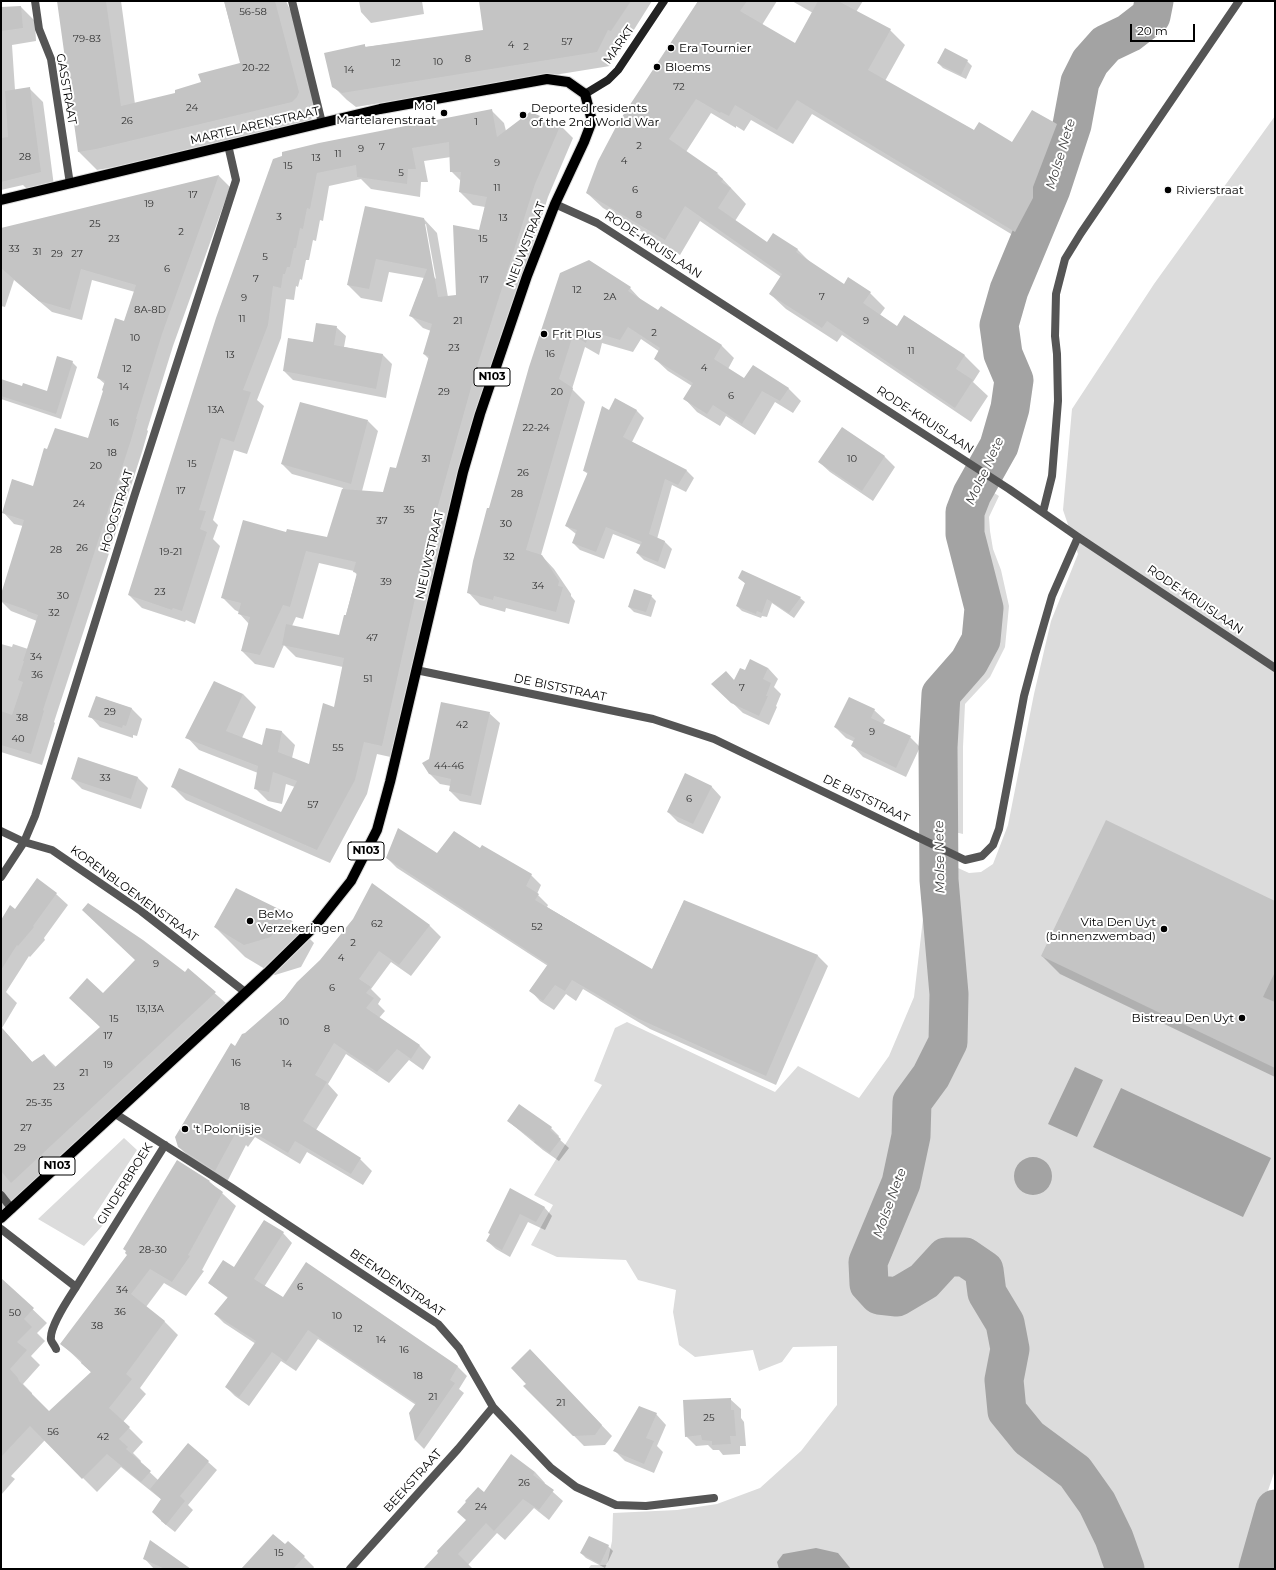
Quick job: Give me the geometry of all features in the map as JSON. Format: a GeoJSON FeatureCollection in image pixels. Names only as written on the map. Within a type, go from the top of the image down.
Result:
{"type":"FeatureCollection","features":[{"type":"Feature","properties":{"kind":"main road","name":"MARTELARENSTRAAT"},"geometry":{"type":"LineString","coordinates":[[1,200],[380,109],[547,79],[568,82],[585,94]]}},
{"type":"Feature","properties":{"kind":"main road","name":"NIEUWSTRAAT"},"geometry":{"type":"LineString","coordinates":[[244,992],[267,973],[316,925],[351,881],[377,830],[390,782],[463,472],[480,414],[527,276],[555,204],[584,142],[592,121],[585,94]]}},
{"type":"Feature","properties":{"kind":"main road","name":"N103"},"geometry":{"type":"LineString","coordinates":[[1,1218],[244,992]]}},
{"type":"Feature","properties":{"kind":"street","name":"GASSTRAAT"},"geometry":{"type":"LineString","coordinates":[[35,1],[39,29],[51,59],[70,184]]}},
{"type":"Feature","properties":{"kind":"street"},"geometry":{"type":"LineString","coordinates":[[292,1],[322,123]]}},
{"type":"Feature","properties":{"kind":"street","name":"MARKT"},"geometry":{"type":"LineString","coordinates":[[585,94],[608,80],[618,70],[664,1]]}},
{"type":"Feature","properties":{"kind":"street"},"geometry":{"type":"LineString","coordinates":[[1043,512],[1052,476],[1058,402],[1058,354],[1055,336],[1056,294],[1065,259],[1239,1]]}},
{"type":"Feature","properties":{"kind":"street","name":"HOOGSTRAAT"},"geometry":{"type":"LineString","coordinates":[[1,877],[24,842],[35,816],[134,497],[236,180],[228,145]]}},
{"type":"Feature","properties":{"kind":"street","name":"RODE-KRUISLAAN"},"geometry":{"type":"LineString","coordinates":[[555,204],[597,223],[974,466],[1275,668]]}},
{"type":"Feature","properties":{"kind":"street","name":"DE BISTSTRAAT"},"geometry":{"type":"LineString","coordinates":[[416,670],[653,719],[714,738],[965,860],[982,856],[993,845],[999,829],[1024,696],[1035,655],[1052,596],[1078,536]]}},
{"type":"Feature","properties":{"kind":"street","name":"KORENBLOEMENSTRAAT"},"geometry":{"type":"LineString","coordinates":[[1,831],[24,842],[52,850],[129,902],[244,992]]}},
{"type":"Feature","properties":{"kind":"street","name":"GINDERBROEK"},"geometry":{"type":"LineString","coordinates":[[56,1349],[51,1340],[58,1317],[165,1145],[114,1114]]}},
{"type":"Feature","properties":{"kind":"street","name":"BEEMDENSTRAAT"},"geometry":{"type":"LineString","coordinates":[[165,1145],[438,1324],[459,1348],[493,1407],[551,1468],[576,1487],[616,1505],[646,1506],[714,1498]]}},
{"type":"Feature","properties":{"kind":"street"},"geometry":{"type":"LineString","coordinates":[[1,1195],[12,1208]]}},
{"type":"Feature","properties":{"kind":"street"},"geometry":{"type":"LineString","coordinates":[[1,1230],[76,1287]]}},
{"type":"Feature","properties":{"kind":"street","name":"BEEKSTRAAT"},"geometry":{"type":"LineString","coordinates":[[350,1569],[458,1449],[493,1407]]}},
{"type":"Feature","properties":{"kind":"shaded area"},"geometry":{"type":"Polygon","coordinates":[[[1275,116],[1275,1470],[1243,1569],[588,1569],[591,1565],[607,1565],[612,1541],[613,1513],[677,1510],[717,1504],[760,1488],[801,1451],[837,1405],[837,1346],[793,1347],[782,1362],[759,1371],[753,1350],[695,1357],[679,1345],[673,1312],[676,1290],[638,1280],[626,1260],[557,1257],[531,1245],[553,1205],[534,1195],[602,1085],[594,1081],[615,1028],[627,1022],[775,1092],[798,1066],[859,1098],[889,1056],[914,997],[925,901],[947,863],[969,873],[981,872],[993,864],[1008,825],[1034,694],[1051,621],[1078,554],[1063,510],[1072,409],[1154,284],[1275,116]]]}},
{"type":"Feature","properties":{"kind":"shaded area"},"geometry":{"type":"Polygon","coordinates":[[[978,483],[999,496],[989,517],[990,531],[993,549],[1001,570],[1009,606],[1005,647],[990,677],[965,704],[963,747],[963,834],[938,828],[938,747],[941,694],[969,662],[981,640],[984,608],[965,534],[965,512],[978,483]]]}},
{"type":"Feature","properties":{"kind":"shaded area"},"geometry":{"type":"Polygon","coordinates":[[[1075,1067],[1103,1080],[1077,1137],[1048,1124],[1075,1067]]]}},
{"type":"Feature","properties":{"kind":"shaded area"},"geometry":{"type":"Polygon","coordinates":[[[1121,1088],[1271,1158],[1243,1217],[1093,1147],[1121,1088]]]}},
{"type":"Feature","properties":{"kind":"shaded area"},"geometry":{"type":"Polygon","coordinates":[[[124,1138],[137,1150],[93,1218],[103,1225],[84,1246],[38,1219],[124,1138]]]}},
{"type":"Feature","properties":{"kind":"shaded area"},"geometry":{"type":"Polygon","coordinates":[[[1029,1157],[1037,1157],[1047,1162],[1051,1169],[1051,1183],[1047,1190],[1037,1195],[1029,1195],[1019,1190],[1017,1187],[1014,1180],[1014,1172],[1019,1162],[1022,1160],[1029,1157]]]}},
{"type":"Feature","properties":{"kind":"shaded area"},"geometry":{"type":"Polygon","coordinates":[[[816,1548],[838,1553],[851,1569],[779,1569],[777,1562],[783,1554],[816,1548]]]}},
{"type":"Feature","properties":{"kind":"building"},"geometry":{"type":"Polygon","coordinates":[[[57,1],[106,1],[121,106],[175,93],[175,90],[201,82],[198,74],[240,63],[224,1],[275,1],[299,92],[297,97],[292,102],[78,152],[57,1]]]}},
{"type":"Feature","properties":{"kind":"building"},"geometry":{"type":"Polygon","coordinates":[[[479,1],[631,1],[611,31],[608,30],[597,52],[342,93],[332,87],[324,53],[365,44],[365,47],[483,30],[479,1]]]}},
{"type":"Feature","properties":{"kind":"building"},"geometry":{"type":"Polygon","coordinates":[[[698,1],[747,1],[740,11],[795,43],[818,1],[838,1],[891,29],[868,70],[974,130],[979,122],[1012,142],[1032,110],[1057,124],[1033,187],[1033,198],[1015,232],[797,100],[777,130],[735,105],[729,116],[721,112],[720,113],[696,99],[669,139],[718,173],[716,174],[723,179],[721,182],[731,188],[718,208],[767,242],[773,233],[798,249],[796,252],[844,284],[848,277],[871,292],[863,303],[897,326],[904,315],[965,355],[956,369],[973,380],[955,408],[827,321],[822,328],[769,294],[782,274],[685,206],[665,240],[586,193],[598,161],[618,123],[698,1]]]}},
{"type":"Feature","properties":{"kind":"building"},"geometry":{"type":"Polygon","coordinates":[[[21,6],[23,28],[1,31],[1,7],[21,6]]]}},
{"type":"Feature","properties":{"kind":"building"},"geometry":{"type":"Polygon","coordinates":[[[945,48],[968,60],[961,75],[937,63],[945,48]]]}},
{"type":"Feature","properties":{"kind":"building"},"geometry":{"type":"Polygon","coordinates":[[[30,87],[41,172],[1,182],[1,138],[8,137],[5,91],[30,87]]]}},
{"type":"Feature","properties":{"kind":"building"},"geometry":{"type":"Polygon","coordinates":[[[492,109],[497,137],[530,112],[561,124],[535,184],[476,370],[427,545],[382,746],[364,742],[355,780],[317,850],[171,787],[179,768],[281,812],[297,781],[273,772],[269,792],[254,789],[258,766],[185,738],[214,681],[243,694],[226,731],[262,745],[266,728],[282,731],[278,752],[309,764],[323,703],[334,707],[344,658],[282,645],[286,624],[339,635],[357,573],[353,572],[356,562],[306,551],[290,607],[283,605],[260,655],[241,651],[250,617],[238,614],[241,603],[221,598],[243,520],[286,532],[287,529],[327,537],[342,489],[383,492],[390,467],[396,468],[429,356],[423,354],[432,324],[409,316],[427,269],[376,259],[369,289],[347,285],[365,206],[424,218],[438,297],[456,295],[453,225],[479,230],[487,197],[459,192],[461,172],[450,172],[449,142],[412,148],[416,169],[408,169],[407,184],[357,177],[356,165],[317,173],[310,209],[307,208],[303,229],[300,228],[290,267],[287,267],[285,274],[283,274],[281,288],[273,286],[268,325],[243,390],[251,392],[234,442],[221,438],[199,510],[206,511],[200,529],[207,532],[182,611],[173,608],[172,610],[128,595],[216,318],[273,159],[282,156],[282,152],[319,143],[492,109]]]}},
{"type":"Feature","properties":{"kind":"building"},"geometry":{"type":"Polygon","coordinates":[[[219,175],[162,334],[131,440],[43,710],[44,711],[31,754],[1,745],[1,711],[12,715],[23,682],[18,680],[38,615],[1,601],[1,594],[24,520],[2,513],[12,479],[33,486],[44,448],[47,449],[55,428],[88,438],[105,381],[97,378],[115,318],[124,321],[136,285],[81,269],[70,310],[39,301],[1,268],[1,228],[219,175]]]}},
{"type":"Feature","properties":{"kind":"building"},"geometry":{"type":"Polygon","coordinates":[[[589,260],[631,287],[628,291],[658,310],[661,306],[722,345],[714,359],[744,378],[753,365],[789,388],[780,401],[762,391],[742,424],[713,405],[707,414],[683,399],[693,383],[654,359],[660,348],[628,327],[620,340],[590,331],[586,343],[573,335],[559,379],[573,388],[526,550],[542,555],[559,581],[558,586],[563,587],[556,612],[494,596],[493,600],[467,593],[473,561],[487,508],[489,508],[529,367],[560,273],[589,260]]]}},
{"type":"Feature","properties":{"kind":"building"},"geometry":{"type":"Polygon","coordinates":[[[316,323],[337,326],[334,345],[383,354],[376,389],[283,371],[288,338],[313,342],[316,323]]]}},
{"type":"Feature","properties":{"kind":"building"},"geometry":{"type":"Polygon","coordinates":[[[57,356],[73,361],[56,414],[1,396],[1,379],[22,386],[23,383],[47,391],[57,356]]]}},
{"type":"Feature","properties":{"kind":"building"},"geometry":{"type":"Polygon","coordinates":[[[615,398],[637,410],[623,437],[687,470],[678,485],[665,479],[649,534],[665,541],[658,562],[636,553],[642,542],[606,527],[596,552],[572,543],[577,530],[565,526],[588,472],[583,471],[602,406],[609,410],[615,398]]]}},
{"type":"Feature","properties":{"kind":"building"},"geometry":{"type":"Polygon","coordinates":[[[300,402],[368,420],[351,484],[281,464],[300,402]]]}},
{"type":"Feature","properties":{"kind":"building"},"geometry":{"type":"Polygon","coordinates":[[[842,427],[885,456],[862,491],[818,462],[842,427]]]}},
{"type":"Feature","properties":{"kind":"building"},"geometry":{"type":"Polygon","coordinates":[[[742,570],[801,597],[789,613],[767,599],[762,613],[757,611],[756,614],[736,606],[745,583],[738,578],[742,570]]]}},
{"type":"Feature","properties":{"kind":"building"},"geometry":{"type":"Polygon","coordinates":[[[634,589],[652,595],[646,612],[628,607],[634,589]]]}},
{"type":"Feature","properties":{"kind":"building"},"geometry":{"type":"Polygon","coordinates":[[[750,659],[768,668],[763,679],[771,683],[766,696],[768,696],[759,716],[731,703],[711,684],[726,671],[734,680],[740,668],[745,670],[750,659]]]}},
{"type":"Feature","properties":{"kind":"building"},"geometry":{"type":"Polygon","coordinates":[[[96,696],[132,708],[126,726],[123,725],[122,728],[88,717],[96,696]]]}},
{"type":"Feature","properties":{"kind":"building"},"geometry":{"type":"Polygon","coordinates":[[[849,697],[875,709],[871,718],[911,736],[896,768],[851,746],[855,738],[834,727],[849,697]]]}},
{"type":"Feature","properties":{"kind":"building"},"geometry":{"type":"Polygon","coordinates":[[[441,702],[490,712],[471,796],[449,791],[451,779],[429,774],[422,763],[429,759],[441,702]]]}},
{"type":"Feature","properties":{"kind":"building"},"geometry":{"type":"Polygon","coordinates":[[[78,757],[138,777],[131,799],[71,779],[78,757]]]}},
{"type":"Feature","properties":{"kind":"building"},"geometry":{"type":"Polygon","coordinates":[[[685,773],[712,786],[693,824],[667,812],[685,773]]]}},
{"type":"Feature","properties":{"kind":"building","name":"Vita Den Uyt (binnenzwembad)"},"geometry":{"type":"Polygon","coordinates":[[[1106,820],[1275,901],[1275,972],[1263,997],[1275,1002],[1275,1068],[1041,956],[1106,820]]]}},
{"type":"Feature","properties":{"kind":"building"},"geometry":{"type":"Polygon","coordinates":[[[398,828],[437,853],[454,831],[480,848],[482,845],[532,874],[526,886],[539,894],[535,900],[652,969],[684,900],[818,955],[766,1076],[639,1019],[572,980],[565,991],[555,985],[543,1001],[529,991],[548,964],[386,858],[398,828]]]}},
{"type":"Feature","properties":{"kind":"building"},"geometry":{"type":"Polygon","coordinates":[[[37,878],[57,893],[33,926],[34,927],[18,946],[17,945],[1,970],[1,920],[10,905],[15,909],[37,878]]]}},
{"type":"Feature","properties":{"kind":"building"},"geometry":{"type":"Polygon","coordinates":[[[372,883],[430,925],[399,965],[379,951],[359,979],[371,987],[366,993],[374,998],[366,1008],[420,1045],[411,1059],[397,1049],[377,1072],[334,1043],[315,1075],[327,1082],[303,1121],[361,1158],[351,1174],[295,1141],[288,1153],[243,1126],[236,1136],[235,1134],[215,1171],[178,1147],[175,1137],[231,1043],[235,1046],[242,1034],[284,999],[297,982],[320,960],[353,919],[372,883]]]}},
{"type":"Feature","properties":{"kind":"building"},"geometry":{"type":"Polygon","coordinates":[[[236,888],[285,912],[271,937],[244,945],[214,927],[236,888]]]}},
{"type":"Feature","properties":{"kind":"building"},"geometry":{"type":"Polygon","coordinates":[[[88,903],[143,940],[185,972],[188,968],[216,992],[11,1183],[1,1171],[1,1027],[32,1062],[44,1054],[54,1068],[100,1027],[69,998],[87,978],[103,993],[135,960],[82,910],[88,903]]]}},
{"type":"Feature","properties":{"kind":"building"},"geometry":{"type":"Polygon","coordinates":[[[519,1104],[552,1127],[550,1130],[561,1139],[550,1153],[507,1121],[519,1104]]]}},
{"type":"Feature","properties":{"kind":"building"},"geometry":{"type":"Polygon","coordinates":[[[177,1160],[210,1181],[209,1182],[223,1192],[188,1255],[190,1256],[172,1282],[150,1269],[131,1294],[165,1321],[126,1374],[132,1379],[109,1408],[130,1427],[119,1439],[128,1447],[126,1449],[151,1471],[141,1482],[107,1454],[82,1479],[30,1426],[1,1457],[1,1278],[34,1308],[24,1319],[32,1327],[17,1342],[27,1350],[10,1369],[19,1381],[49,1411],[91,1372],[81,1363],[82,1361],[60,1344],[127,1255],[125,1253],[126,1251],[123,1249],[177,1160]]]}},
{"type":"Feature","properties":{"kind":"building"},"geometry":{"type":"Polygon","coordinates":[[[510,1188],[545,1207],[536,1222],[520,1214],[502,1250],[486,1241],[490,1234],[488,1233],[510,1188]]]}},
{"type":"Feature","properties":{"kind":"building"},"geometry":{"type":"Polygon","coordinates":[[[264,1220],[284,1232],[254,1279],[283,1297],[306,1262],[458,1366],[450,1380],[455,1383],[415,1441],[409,1413],[416,1403],[308,1330],[286,1362],[272,1352],[239,1397],[225,1387],[256,1341],[214,1314],[228,1297],[208,1283],[223,1260],[234,1267],[264,1220]]]}},
{"type":"Feature","properties":{"kind":"building"},"geometry":{"type":"Polygon","coordinates":[[[530,1349],[602,1425],[595,1435],[573,1436],[523,1386],[526,1384],[511,1368],[530,1349]]]}},
{"type":"Feature","properties":{"kind":"building"},"geometry":{"type":"Polygon","coordinates":[[[731,1398],[731,1410],[734,1410],[736,1436],[730,1436],[731,1444],[712,1445],[712,1441],[702,1440],[701,1435],[685,1437],[683,1400],[731,1398]]]}},
{"type":"Feature","properties":{"kind":"building"},"geometry":{"type":"Polygon","coordinates":[[[639,1406],[657,1413],[646,1438],[654,1441],[644,1464],[613,1451],[639,1406]]]}},
{"type":"Feature","properties":{"kind":"building"},"geometry":{"type":"Polygon","coordinates":[[[188,1443],[209,1461],[180,1496],[185,1501],[166,1525],[152,1512],[161,1499],[150,1489],[188,1443]]]}},
{"type":"Feature","properties":{"kind":"building"},"geometry":{"type":"Polygon","coordinates":[[[511,1454],[535,1472],[533,1475],[554,1490],[539,1510],[523,1499],[494,1531],[486,1523],[458,1554],[473,1569],[423,1569],[438,1553],[437,1551],[466,1520],[457,1512],[466,1502],[465,1501],[478,1487],[484,1492],[511,1454]]]}},
{"type":"Feature","properties":{"kind":"building"},"geometry":{"type":"Polygon","coordinates":[[[273,1534],[285,1544],[288,1541],[305,1556],[293,1569],[241,1569],[273,1534]]]}},
{"type":"Feature","properties":{"kind":"building"},"geometry":{"type":"Polygon","coordinates":[[[589,1536],[609,1545],[600,1564],[580,1553],[589,1536]]]}},
{"type":"Feature","properties":{"kind":"building"},"geometry":{"type":"Polygon","coordinates":[[[150,1540],[191,1569],[165,1569],[143,1559],[150,1540]]]}},
{"type":"Feature","properties":{"kind":"waterway","name":"Molse Nete"},"geometry":{"type":"LineString","coordinates":[[1125,1569],[1114,1538],[1097,1503],[1075,1472],[1029,1438],[1007,1411],[1004,1380],[1010,1349],[1005,1323],[987,1293],[984,1270],[965,1257],[946,1257],[924,1281],[897,1297],[879,1295],[869,1284],[868,1262],[901,1183],[911,1136],[912,1102],[931,1076],[948,1042],[949,994],[939,880],[938,747],[941,694],[969,662],[981,640],[984,608],[965,534],[965,512],[972,494],[999,446],[1010,408],[1014,380],[1003,354],[999,325],[1009,290],[1051,189],[1072,125],[1080,82],[1090,62],[1106,44],[1129,33],[1151,16],[1154,1]]}},
{"type":"Feature","properties":{"kind":"waterway"},"geometry":{"type":"LineString","coordinates":[[1258,1569],[1275,1509]]}},
{"type":"Feature","properties":{"kind":"place","name":"Era Tournier"},"geometry":{"type":"Point","coordinates":[671,48]}},
{"type":"Feature","properties":{"kind":"place","name":"Bloems"},"geometry":{"type":"Point","coordinates":[657,67]}},
{"type":"Feature","properties":{"kind":"place","name":"Mol Martelarenstraat"},"geometry":{"type":"Point","coordinates":[444,113]}},
{"type":"Feature","properties":{"kind":"place","name":"Deported residents of the 2nd World War"},"geometry":{"type":"Point","coordinates":[523,115]}},
{"type":"Feature","properties":{"kind":"place","name":"Rivierstraat"},"geometry":{"type":"Point","coordinates":[1168,190]}},
{"type":"Feature","properties":{"kind":"place","name":"Frit Plus"},"geometry":{"type":"Point","coordinates":[544,334]}},
{"type":"Feature","properties":{"kind":"place","name":"BeMo Verzekeringen"},"geometry":{"type":"Point","coordinates":[250,921]}},
{"type":"Feature","properties":{"kind":"place","name":"Vita Den Uyt (binnenzwembad)"},"geometry":{"type":"Point","coordinates":[1164,929]}},
{"type":"Feature","properties":{"kind":"place","name":"Bistreau Den Uyt"},"geometry":{"type":"Point","coordinates":[1242,1018]}},
{"type":"Feature","properties":{"kind":"place","name":"'t Polonijsje"},"geometry":{"type":"Point","coordinates":[185,1129]}}]}
